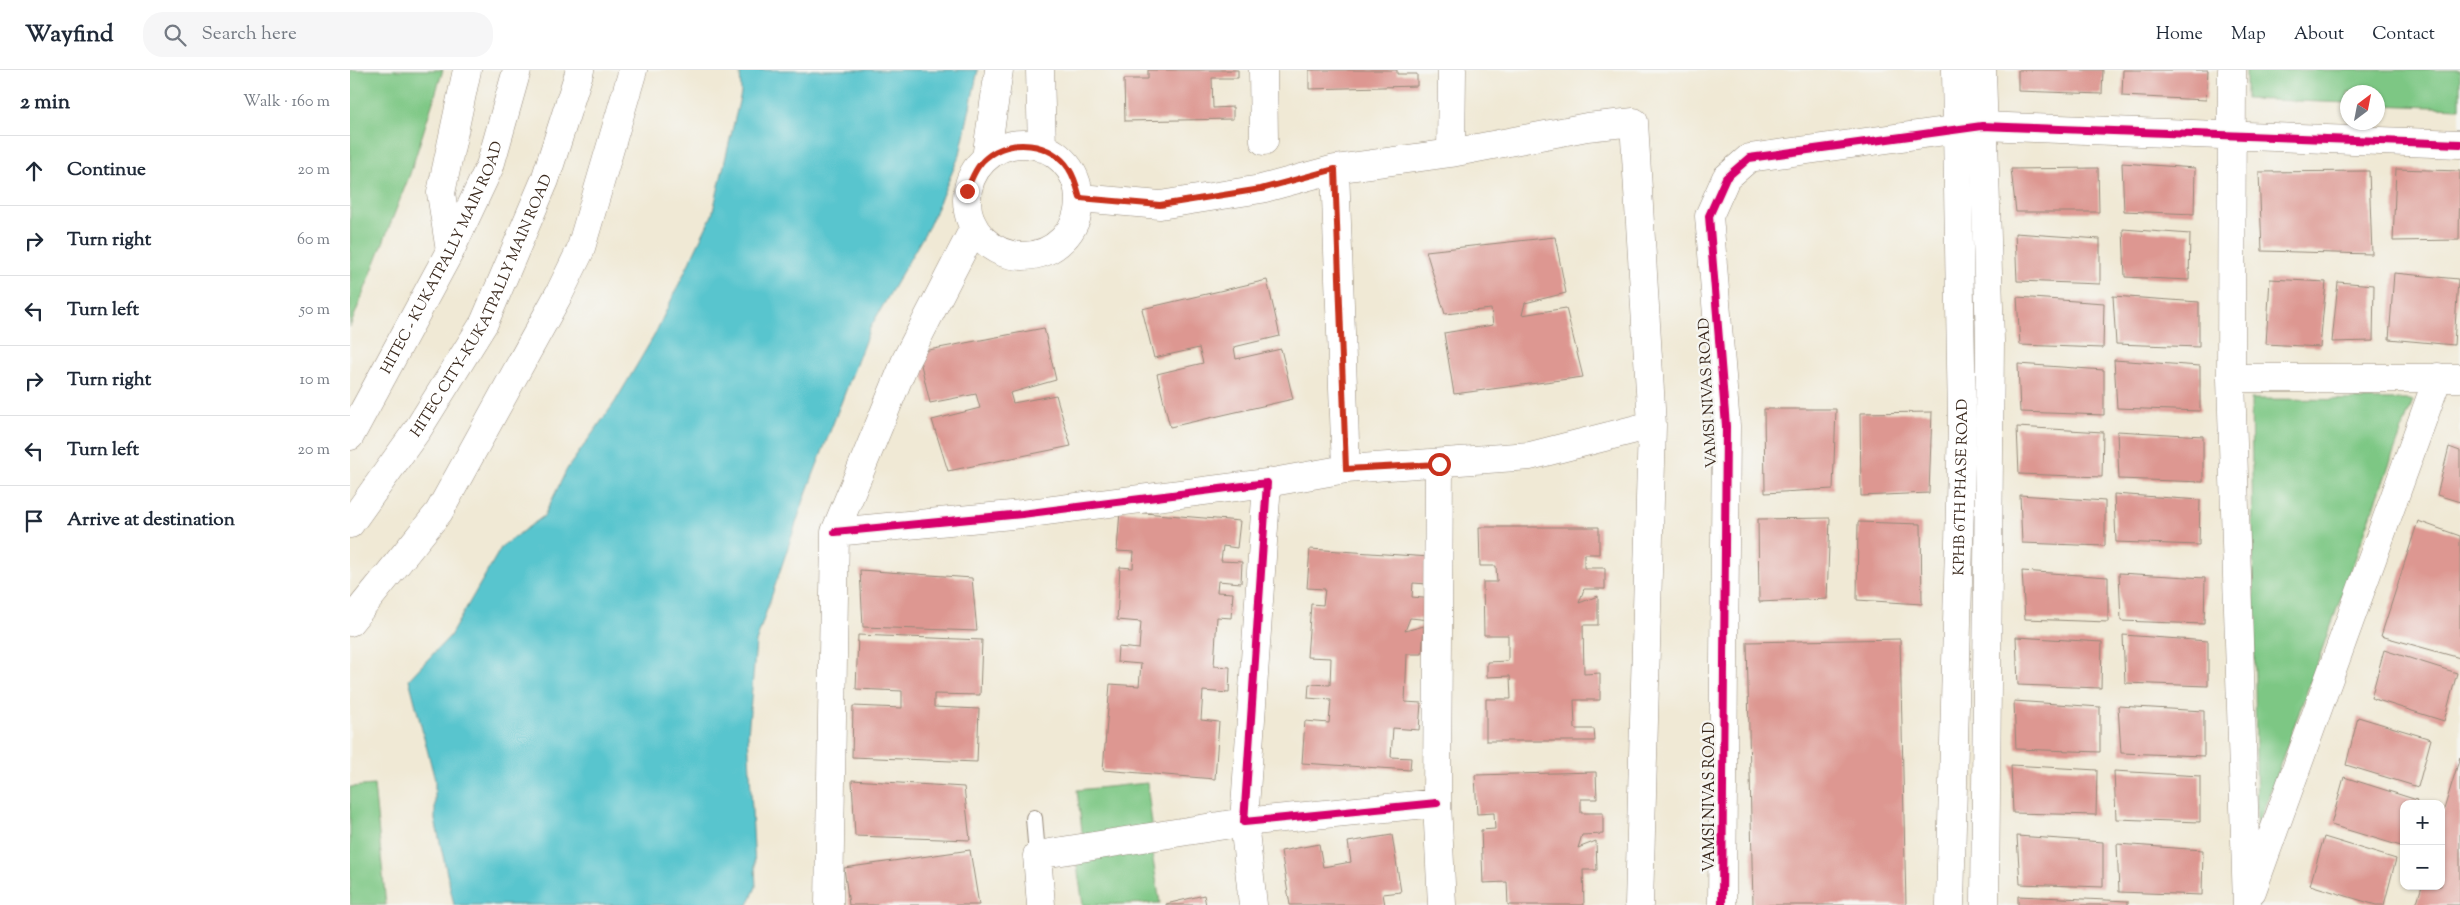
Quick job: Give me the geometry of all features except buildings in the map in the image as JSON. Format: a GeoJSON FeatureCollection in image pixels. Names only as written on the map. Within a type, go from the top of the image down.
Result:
{"type":"FeatureCollection","features":[{"type":"Feature","properties":{"kind":"street"},"geometry":{"type":"LineString","coordinates":[[450,251],[441,193],[467,70]]}},
{"type":"Feature","properties":{"kind":"street","name":"HITEC - KUKATPALLY MAIN ROAD"},"geometry":{"type":"LineString","coordinates":[[352,429],[450,251],[490,166],[517,70]]}},
{"type":"Feature","properties":{"kind":"street","name":"HITEC CITY–KUKATPALLY MAIN ROAD"},"geometry":{"type":"LineString","coordinates":[[350,524],[418,429],[484,323],[545,180],[580,70]]}},
{"type":"Feature","properties":{"kind":"street"},"geometry":{"type":"LineString","coordinates":[[350,622],[439,512],[560,292],[580,251],[633,70]]}},
{"type":"Feature","properties":{"kind":"street"},"geometry":{"type":"LineString","coordinates":[[986,158],[999,70]]}},
{"type":"Feature","properties":{"kind":"street"},"geometry":{"type":"LineString","coordinates":[[1040,70],[1042,148]]}},
{"type":"Feature","properties":{"kind":"street"},"geometry":{"type":"LineString","coordinates":[[1263,70],[1264,141]]}},
{"type":"Feature","properties":{"kind":"street"},"geometry":{"type":"LineString","coordinates":[[1451,153],[1452,70]]}},
{"type":"Feature","properties":{"kind":"street","name":"KPHB 6TH PHASE ROAD"},"geometry":{"type":"LineString","coordinates":[[1956,70],[1970,128],[1990,342],[1984,905]]}},
{"type":"Feature","properties":{"kind":"street","name":"KPHB 6TH PHASE ROAD"},"geometry":{"type":"LineString","coordinates":[[1950,905],[1970,128],[1982,70]]}},
{"type":"Feature","properties":{"kind":"street"},"geometry":{"type":"LineString","coordinates":[[2232,70],[2230,378],[2248,904]]}},
{"type":"Feature","properties":{"kind":"street"},"geometry":{"type":"LineString","coordinates":[[1080,198],[1160,205],[1261,189],[1335,169],[1451,153],[1587,126],[1634,122],[1652,425],[1639,905]]}},
{"type":"Feature","properties":{"kind":"street","name":"VAMSI NIVAS ROAD"},"geometry":{"type":"LineString","coordinates":[[1722,905],[1726,426],[1709,216],[1726,178],[1749,158],[1970,128],[2232,135],[2460,144]]}},
{"type":"Feature","properties":{"kind":"street"},"geometry":{"type":"LineString","coordinates":[[1027,144],[1042,148],[1056,156],[1068,167],[1076,182],[1080,198],[1078,216],[1069,233],[1056,247],[1039,255],[1020,257],[1002,253],[986,243],[974,228],[968,211],[967,191],[974,173],[986,158],[998,150],[1012,145],[1027,144]]}},
{"type":"Feature","properties":{"kind":"street"},"geometry":{"type":"LineString","coordinates":[[1335,169],[1346,469]]}},
{"type":"Feature","properties":{"kind":"street"},"geometry":{"type":"LineString","coordinates":[[829,905],[835,532],[906,360],[974,228]]}},
{"type":"Feature","properties":{"kind":"street"},"geometry":{"type":"LineString","coordinates":[[2230,378],[2449,378],[2248,904]]}},
{"type":"Feature","properties":{"kind":"street"},"geometry":{"type":"LineString","coordinates":[[835,532],[1022,514],[1267,483],[1346,469],[1439,464],[1530,456],[1652,425]]}},
{"type":"Feature","properties":{"kind":"street"},"geometry":{"type":"LineString","coordinates":[[1439,464],[1437,803],[1442,905]]}},
{"type":"Feature","properties":{"kind":"street"},"geometry":{"type":"LineString","coordinates":[[1253,905],[1244,822],[1267,483]]}},
{"type":"Feature","properties":{"kind":"street"},"geometry":{"type":"LineString","coordinates":[[1041,905],[1037,855],[1244,822],[1437,803]]}},
{"type":"Feature","properties":{"kind":"lane"},"geometry":{"type":"LineString","coordinates":[[1034,818],[1037,855]]}},
{"type":"Feature","properties":{"kind":"green space"},"geometry":{"type":"Polygon","coordinates":[[[350,70],[443,70],[410,174],[350,327],[350,70]]]}},
{"type":"Feature","properties":{"kind":"green space"},"geometry":{"type":"Polygon","coordinates":[[[2246,70],[2460,70],[2460,108],[2385,105],[2385,85],[2340,85],[2340,103],[2246,99],[2246,70]]]}},
{"type":"Feature","properties":{"kind":"green space"},"geometry":{"type":"Polygon","coordinates":[[[2251,399],[2413,400],[2257,828],[2251,399]]]}},
{"type":"Feature","properties":{"kind":"green space"},"geometry":{"type":"Polygon","coordinates":[[[1147,783],[1153,832],[1083,839],[1077,790],[1147,783]]]}},
{"type":"Feature","properties":{"kind":"green space"},"geometry":{"type":"Polygon","coordinates":[[[374,785],[386,905],[350,905],[350,787],[374,785]]]}},
{"type":"Feature","properties":{"kind":"green space"},"geometry":{"type":"Polygon","coordinates":[[[1150,841],[1160,903],[1083,905],[1075,853],[1150,841]]]}},
{"type":"Feature","properties":{"kind":"water"},"geometry":{"type":"Polygon","coordinates":[[[740,70],[978,70],[960,154],[929,226],[870,328],[807,491],[756,642],[748,734],[756,887],[748,905],[454,905],[435,820],[435,780],[409,679],[450,636],[502,546],[544,516],[567,469],[615,402],[654,336],[712,215],[741,93],[740,70]]]}},
{"type":"Feature","properties":{"kind":"cycle path"},"geometry":{"type":"LineString","coordinates":[[1722,905],[1726,426],[1709,216],[1726,178],[1749,158],[1982,126],[2460,144]]}},
{"type":"Feature","properties":{"kind":"cycle path"},"geometry":{"type":"LineString","coordinates":[[835,532],[1022,514],[1267,483],[1244,822],[1437,803]]}},
{"type":"Feature","properties":{"kind":"route"},"geometry":{"type":"LineString","coordinates":[[967,191],[974,173],[986,158],[998,150],[1012,145],[1027,144],[1042,148],[1056,156],[1068,167],[1076,182],[1080,198],[1160,205],[1261,189],[1335,169],[1346,469],[1439,464]]}}]}
